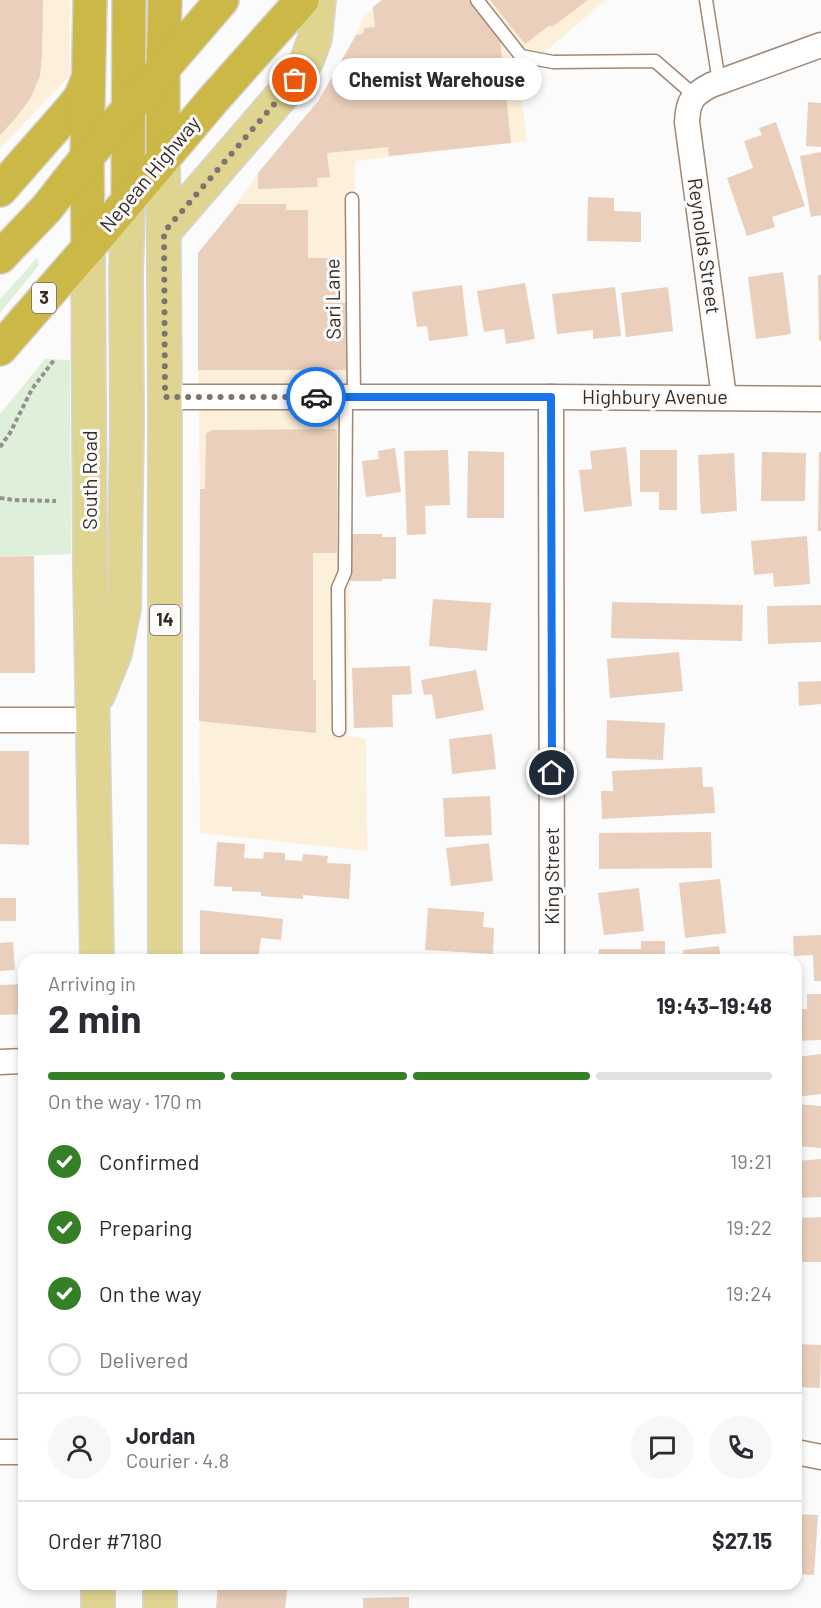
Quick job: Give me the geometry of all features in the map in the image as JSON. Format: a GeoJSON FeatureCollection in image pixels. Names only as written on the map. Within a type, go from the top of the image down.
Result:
{"type":"FeatureCollection","features":[{"type":"Feature","properties":{"kind":"highway","name":"South Road"},"geometry":{"type":"LineString","coordinates":[[88,248],[90,0]]}},
{"type":"Feature","properties":{"kind":"highway"},"geometry":{"type":"LineString","coordinates":[[128,201],[129,0]]}},
{"type":"Feature","properties":{"kind":"highway","name":"14"},"geometry":{"type":"LineString","coordinates":[[163,158],[165,0]]}},
{"type":"Feature","properties":{"kind":"highway"},"geometry":{"type":"LineString","coordinates":[[0,257],[46,209],[87,157],[222,0]]}},
{"type":"Feature","properties":{"kind":"highway","name":"Nepean Highway"},"geometry":{"type":"LineString","coordinates":[[0,349],[244,64],[302,0]]}},
{"type":"Feature","properties":{"kind":"highway"},"geometry":{"type":"LineString","coordinates":[[0,190],[74,107],[89,75]]}},
{"type":"Feature","properties":{"kind":"main road"},"geometry":{"type":"LineString","coordinates":[[164,232],[295,80],[307,60],[315,38],[319,0]]}},
{"type":"Feature","properties":{"kind":"main road","name":"14"},"geometry":{"type":"LineString","coordinates":[[163,158],[165,954]]}},
{"type":"Feature","properties":{"kind":"main road"},"geometry":{"type":"LineString","coordinates":[[93,714],[115,653],[122,625],[127,426],[128,201]]}},
{"type":"Feature","properties":{"kind":"main road","name":"South Road"},"geometry":{"type":"LineString","coordinates":[[88,248],[96,954]]}},
{"type":"Feature","properties":{"kind":"main road"},"geometry":{"type":"LineString","coordinates":[[127,426],[146,406],[165,397]]}},
{"type":"Feature","properties":{"kind":"main road"},"geometry":{"type":"LineString","coordinates":[[124,587],[165,587]]}},
{"type":"Feature","properties":{"kind":"main road"},"geometry":{"type":"LineString","coordinates":[[98,1590],[98,1608]]}},
{"type":"Feature","properties":{"kind":"main road"},"geometry":{"type":"LineString","coordinates":[[160,1590],[160,1608]]}},
{"type":"Feature","properties":{"kind":"street"},"geometry":{"type":"LineString","coordinates":[[694,96],[719,82],[821,45]]}},
{"type":"Feature","properties":{"kind":"street","name":"Reynolds Street"},"geometry":{"type":"LineString","coordinates":[[694,96],[689,102],[687,122],[724,398]]}},
{"type":"Feature","properties":{"kind":"street","name":"Highbury Avenue"},"geometry":{"type":"LineString","coordinates":[[165,397],[821,399]]}},
{"type":"Feature","properties":{"kind":"street","name":"King Street"},"geometry":{"type":"LineString","coordinates":[[551,397],[552,954]]}},
{"type":"Feature","properties":{"kind":"street"},"geometry":{"type":"LineString","coordinates":[[0,720],[93,714]]}},
{"type":"Feature","properties":{"kind":"street"},"geometry":{"type":"LineString","coordinates":[[0,1062],[18,1061]]}},
{"type":"Feature","properties":{"kind":"street"},"geometry":{"type":"LineString","coordinates":[[0,1452],[18,1452]]}},
{"type":"Feature","properties":{"kind":"street"},"geometry":{"type":"LineString","coordinates":[[802,1453],[821,1457]]}},
{"type":"Feature","properties":{"kind":"lane"},"geometry":{"type":"LineString","coordinates":[[477,0],[521,56],[553,62],[655,61],[694,96]]}},
{"type":"Feature","properties":{"kind":"lane"},"geometry":{"type":"LineString","coordinates":[[706,0],[719,82]]}},
{"type":"Feature","properties":{"kind":"lane","name":"Sari Lane"},"geometry":{"type":"LineString","coordinates":[[339,730],[338,588],[345,572],[350,397],[351,199]]}},
{"type":"Feature","properties":{"kind":"path"},"geometry":{"type":"LineString","coordinates":[[0,447],[10,433],[32,389],[54,360]]}},
{"type":"Feature","properties":{"kind":"path"},"geometry":{"type":"LineString","coordinates":[[0,498],[57,501]]}},
{"type":"Feature","properties":{"kind":"shaded area"},"geometry":{"type":"Polygon","coordinates":[[[0,0],[70,0],[69,77],[0,148],[0,0]]]}},
{"type":"Feature","properties":{"kind":"shaded area"},"geometry":{"type":"Polygon","coordinates":[[[382,0],[606,0],[521,72],[521,96],[527,141],[355,161],[348,736],[366,739],[367,851],[200,833],[198,253],[258,173],[319,100],[356,35],[362,20],[382,0]]]}},
{"type":"Feature","properties":{"kind":"green space"},"geometry":{"type":"Polygon","coordinates":[[[37,258],[39,265],[0,313],[0,299],[37,258]]]}},
{"type":"Feature","properties":{"kind":"green space"},"geometry":{"type":"Polygon","coordinates":[[[45,359],[70,360],[71,554],[0,557],[0,414],[45,359]]]}},
{"type":"Feature","properties":{"kind":"building"},"geometry":{"type":"Polygon","coordinates":[[[0,0],[43,0],[40,76],[30,99],[0,135],[0,0]]]}},
{"type":"Feature","properties":{"kind":"building"},"geometry":{"type":"Polygon","coordinates":[[[382,0],[469,0],[500,39],[511,143],[389,156],[388,147],[327,153],[330,177],[317,178],[318,187],[258,189],[258,173],[319,100],[356,35],[363,34],[364,28],[375,27],[373,7],[382,0]]]}},
{"type":"Feature","properties":{"kind":"building"},"geometry":{"type":"Polygon","coordinates":[[[490,0],[588,0],[525,44],[490,0]]]}},
{"type":"Feature","properties":{"kind":"building"},"geometry":{"type":"Polygon","coordinates":[[[808,102],[821,103],[821,147],[806,146],[808,102]]]}},
{"type":"Feature","properties":{"kind":"building"},"geometry":{"type":"Polygon","coordinates":[[[776,122],[805,206],[772,217],[775,227],[747,236],[727,178],[753,168],[744,141],[762,135],[759,128],[776,122]]]}},
{"type":"Feature","properties":{"kind":"building"},"geometry":{"type":"Polygon","coordinates":[[[821,152],[821,215],[811,217],[800,156],[821,152]]]}},
{"type":"Feature","properties":{"kind":"building"},"geometry":{"type":"Polygon","coordinates":[[[588,197],[614,198],[614,211],[641,212],[641,242],[587,241],[588,197]]]}},
{"type":"Feature","properties":{"kind":"building"},"geometry":{"type":"Polygon","coordinates":[[[238,204],[286,204],[286,210],[308,210],[308,258],[339,258],[339,303],[348,303],[349,370],[198,370],[198,253],[238,204]]]}},
{"type":"Feature","properties":{"kind":"building"},"geometry":{"type":"Polygon","coordinates":[[[783,272],[791,334],[756,339],[748,277],[783,272]]]}},
{"type":"Feature","properties":{"kind":"building"},"geometry":{"type":"Polygon","coordinates":[[[818,275],[821,275],[821,341],[819,341],[818,275]]]}},
{"type":"Feature","properties":{"kind":"building"},"geometry":{"type":"Polygon","coordinates":[[[525,283],[535,339],[506,344],[504,329],[484,332],[477,291],[525,283]]]}},
{"type":"Feature","properties":{"kind":"building"},"geometry":{"type":"Polygon","coordinates":[[[462,285],[468,336],[429,341],[427,326],[417,327],[412,292],[462,285]]]}},
{"type":"Feature","properties":{"kind":"building"},"geometry":{"type":"Polygon","coordinates":[[[615,287],[621,336],[593,339],[593,330],[557,334],[552,294],[615,287]]]}},
{"type":"Feature","properties":{"kind":"building"},"geometry":{"type":"Polygon","coordinates":[[[668,287],[673,331],[626,337],[621,293],[668,287]]]}},
{"type":"Feature","properties":{"kind":"building"},"geometry":{"type":"Polygon","coordinates":[[[337,429],[337,553],[313,553],[313,680],[316,680],[316,733],[199,721],[200,489],[205,489],[206,434],[213,430],[337,429]]]}},
{"type":"Feature","properties":{"kind":"building"},"geometry":{"type":"Polygon","coordinates":[[[626,447],[632,506],[584,512],[579,470],[592,469],[590,451],[626,447]]]}},
{"type":"Feature","properties":{"kind":"building"},"geometry":{"type":"Polygon","coordinates":[[[395,448],[401,492],[366,497],[362,461],[379,459],[378,451],[395,448]]]}},
{"type":"Feature","properties":{"kind":"building"},"geometry":{"type":"Polygon","coordinates":[[[448,450],[450,505],[425,506],[426,534],[407,535],[404,451],[448,450]]]}},
{"type":"Feature","properties":{"kind":"building"},"geometry":{"type":"Polygon","coordinates":[[[640,450],[677,450],[677,510],[659,510],[659,492],[640,492],[640,450]]]}},
{"type":"Feature","properties":{"kind":"building"},"geometry":{"type":"Polygon","coordinates":[[[468,451],[504,452],[504,518],[467,518],[468,451]]]}},
{"type":"Feature","properties":{"kind":"building"},"geometry":{"type":"Polygon","coordinates":[[[762,452],[806,453],[805,501],[761,501],[762,452]]]}},
{"type":"Feature","properties":{"kind":"building"},"geometry":{"type":"Polygon","coordinates":[[[819,452],[821,452],[821,531],[818,531],[819,452]]]}},
{"type":"Feature","properties":{"kind":"building"},"geometry":{"type":"Polygon","coordinates":[[[734,453],[737,511],[701,514],[698,455],[734,453]]]}},
{"type":"Feature","properties":{"kind":"building"},"geometry":{"type":"Polygon","coordinates":[[[350,534],[382,534],[382,537],[396,537],[396,579],[350,581],[350,534]]]}},
{"type":"Feature","properties":{"kind":"building"},"geometry":{"type":"Polygon","coordinates":[[[807,536],[810,584],[774,587],[773,573],[754,575],[751,541],[807,536]]]}},
{"type":"Feature","properties":{"kind":"building"},"geometry":{"type":"Polygon","coordinates":[[[34,556],[35,673],[0,673],[0,557],[34,556]]]}},
{"type":"Feature","properties":{"kind":"building"},"geometry":{"type":"Polygon","coordinates":[[[433,599],[491,603],[487,651],[429,646],[433,599]]]}},
{"type":"Feature","properties":{"kind":"building"},"geometry":{"type":"Polygon","coordinates":[[[612,602],[743,605],[742,641],[611,638],[612,602]]]}},
{"type":"Feature","properties":{"kind":"building"},"geometry":{"type":"Polygon","coordinates":[[[821,605],[821,642],[768,644],[767,606],[821,605]]]}},
{"type":"Feature","properties":{"kind":"building"},"geometry":{"type":"Polygon","coordinates":[[[679,652],[683,691],[610,698],[607,659],[679,652]]]}},
{"type":"Feature","properties":{"kind":"building"},"geometry":{"type":"Polygon","coordinates":[[[410,666],[412,694],[392,695],[393,727],[354,728],[352,668],[410,666]]]}},
{"type":"Feature","properties":{"kind":"building"},"geometry":{"type":"Polygon","coordinates":[[[476,670],[484,710],[436,719],[432,694],[424,695],[421,680],[476,670]]]}},
{"type":"Feature","properties":{"kind":"building"},"geometry":{"type":"Polygon","coordinates":[[[821,681],[821,704],[799,706],[798,682],[821,681]]]}},
{"type":"Feature","properties":{"kind":"building"},"geometry":{"type":"Polygon","coordinates":[[[607,720],[665,723],[663,760],[606,758],[607,720]]]}},
{"type":"Feature","properties":{"kind":"building"},"geometry":{"type":"Polygon","coordinates":[[[492,734],[496,769],[452,774],[449,739],[492,734]]]}},
{"type":"Feature","properties":{"kind":"building"},"geometry":{"type":"Polygon","coordinates":[[[0,751],[29,751],[29,845],[0,844],[0,751]]]}},
{"type":"Feature","properties":{"kind":"building"},"geometry":{"type":"Polygon","coordinates":[[[702,767],[703,787],[713,787],[715,813],[602,819],[601,791],[613,791],[612,771],[702,767]]]}},
{"type":"Feature","properties":{"kind":"building"},"geometry":{"type":"Polygon","coordinates":[[[490,796],[492,835],[445,837],[443,798],[490,796]]]}},
{"type":"Feature","properties":{"kind":"building"},"geometry":{"type":"Polygon","coordinates":[[[711,832],[712,868],[599,869],[599,833],[711,832]]]}},
{"type":"Feature","properties":{"kind":"building"},"geometry":{"type":"Polygon","coordinates":[[[217,842],[245,844],[244,858],[263,859],[264,852],[285,853],[285,860],[302,861],[303,854],[328,856],[327,863],[351,864],[349,899],[303,895],[303,899],[261,896],[261,892],[232,891],[232,887],[214,886],[217,842]]]}},
{"type":"Feature","properties":{"kind":"building"},"geometry":{"type":"Polygon","coordinates":[[[489,843],[493,881],[451,886],[446,848],[489,843]]]}},
{"type":"Feature","properties":{"kind":"building"},"geometry":{"type":"Polygon","coordinates":[[[720,879],[726,933],[685,938],[679,883],[720,879]]]}},
{"type":"Feature","properties":{"kind":"building"},"geometry":{"type":"Polygon","coordinates":[[[639,888],[644,931],[604,935],[598,893],[639,888]]]}},
{"type":"Feature","properties":{"kind":"building"},"geometry":{"type":"Polygon","coordinates":[[[0,898],[16,898],[16,921],[0,921],[0,898]]]}},
{"type":"Feature","properties":{"kind":"building"},"geometry":{"type":"Polygon","coordinates":[[[428,908],[484,912],[483,927],[494,928],[493,954],[425,950],[428,908]]]}},
{"type":"Feature","properties":{"kind":"building"},"geometry":{"type":"Polygon","coordinates":[[[200,910],[283,919],[281,940],[261,938],[259,954],[200,954],[200,910]]]}},
{"type":"Feature","properties":{"kind":"building"},"geometry":{"type":"Polygon","coordinates":[[[821,935],[821,981],[814,981],[813,955],[794,954],[793,936],[821,935]]]}},
{"type":"Feature","properties":{"kind":"building"},"geometry":{"type":"Polygon","coordinates":[[[641,941],[665,941],[665,954],[599,954],[599,949],[641,949],[641,941]]]}},
{"type":"Feature","properties":{"kind":"building"},"geometry":{"type":"Polygon","coordinates":[[[13,942],[15,970],[0,971],[0,943],[13,942]]]}},
{"type":"Feature","properties":{"kind":"building"},"geometry":{"type":"Polygon","coordinates":[[[719,946],[720,954],[683,954],[683,950],[719,946]]]}},
{"type":"Feature","properties":{"kind":"building"},"geometry":{"type":"Polygon","coordinates":[[[18,984],[18,1014],[0,1015],[0,985],[18,984]]]}},
{"type":"Feature","properties":{"kind":"building"},"geometry":{"type":"Polygon","coordinates":[[[807,994],[821,994],[821,1040],[802,1041],[802,1009],[807,1009],[807,994]]]}},
{"type":"Feature","properties":{"kind":"building"},"geometry":{"type":"Polygon","coordinates":[[[821,1054],[821,1094],[802,1096],[802,1056],[821,1054]]]}},
{"type":"Feature","properties":{"kind":"building"},"geometry":{"type":"Polygon","coordinates":[[[802,1104],[821,1106],[821,1148],[802,1146],[802,1104]]]}},
{"type":"Feature","properties":{"kind":"building"},"geometry":{"type":"Polygon","coordinates":[[[821,1159],[821,1197],[802,1198],[802,1161],[821,1159]]]}},
{"type":"Feature","properties":{"kind":"building"},"geometry":{"type":"Polygon","coordinates":[[[821,1217],[821,1262],[802,1262],[802,1218],[821,1217]]]}},
{"type":"Feature","properties":{"kind":"building"},"geometry":{"type":"Polygon","coordinates":[[[802,1344],[821,1345],[820,1388],[802,1387],[802,1344]]]}},
{"type":"Feature","properties":{"kind":"building"},"geometry":{"type":"Polygon","coordinates":[[[802,1514],[818,1515],[814,1575],[802,1574],[802,1514]]]}},
{"type":"Feature","properties":{"kind":"building"},"geometry":{"type":"Polygon","coordinates":[[[218,1590],[287,1590],[285,1608],[216,1608],[218,1590]]]}},
{"type":"Feature","properties":{"kind":"building"},"geometry":{"type":"Polygon","coordinates":[[[409,1597],[409,1608],[363,1608],[363,1598],[409,1597]]]}},
{"type":"Feature","properties":{"kind":"way so far"},"geometry":{"type":"LineString","coordinates":[[295,80],[164,232],[165,397],[316,397]]}},
{"type":"Feature","properties":{"kind":"place","name":"Chemist Warehouse"},"geometry":{"type":"Point","coordinates":[295,80]}},
{"type":"Feature","properties":{"kind":"route"},"geometry":{"type":"LineString","coordinates":[[316,397],[551,397],[552,773]]}}]}
